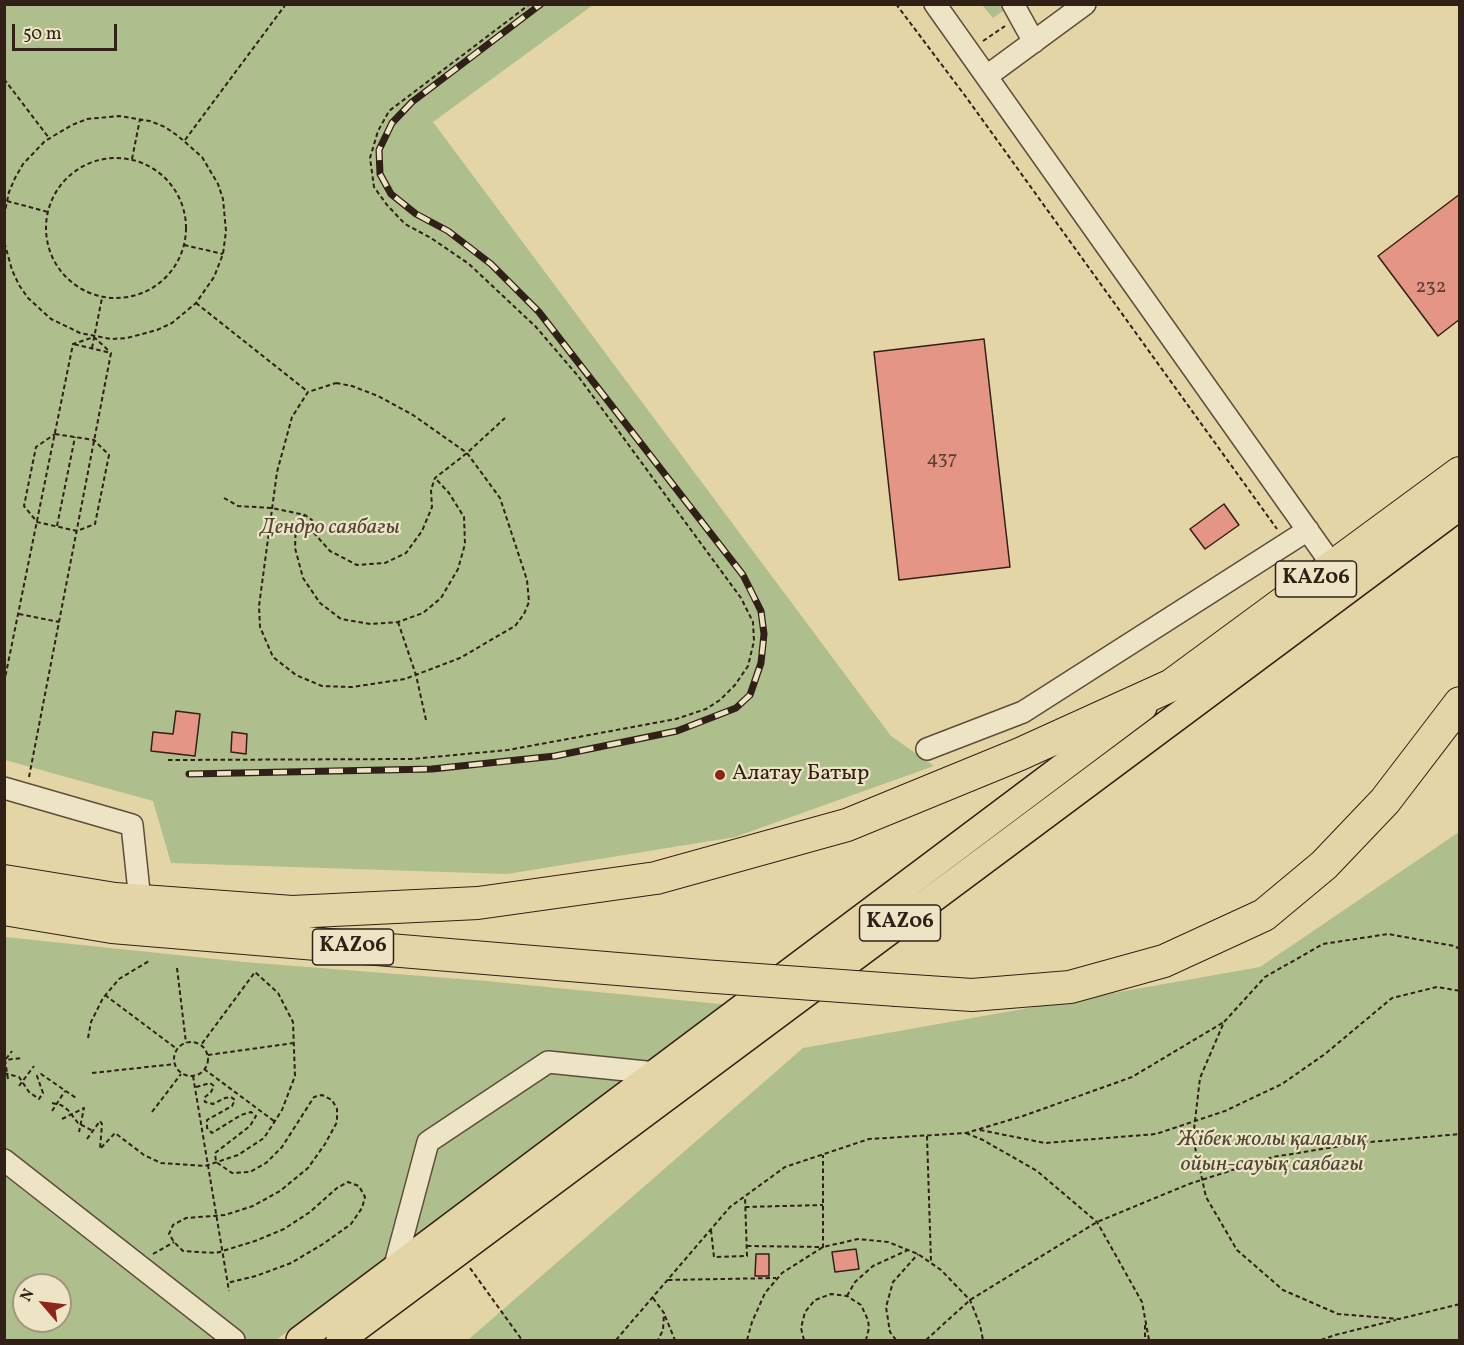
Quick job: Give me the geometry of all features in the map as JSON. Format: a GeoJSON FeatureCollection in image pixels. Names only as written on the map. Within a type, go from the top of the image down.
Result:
{"type":"FeatureCollection","features":[{"type":"Feature","properties":{"kind":"highway","name":"KАZ06"},"geometry":{"type":"LineString","coordinates":[[4,880],[115,899],[304,912],[478,903],[656,878],[848,825],[1020,754],[1172,685],[1460,473]]}},
{"type":"Feature","properties":{"kind":"highway","name":"KАZ06"},"geometry":{"type":"LineString","coordinates":[[4,909],[112,927],[702,976],[972,995],[1070,987],[1164,961],[1264,915],[1324,865],[1385,801],[1460,703]]}},
{"type":"Feature","properties":{"kind":"main road","name":"KАZ06"},"geometry":{"type":"LineString","coordinates":[[300,1341],[394,1269],[433,1255],[1460,506]]}},
{"type":"Feature","properties":{"kind":"main road","name":"KАZ06"},"geometry":{"type":"LineString","coordinates":[[340,1341],[433,1255],[656,1073],[1172,685]]}},
{"type":"Feature","properties":{"kind":"street"},"geometry":{"type":"LineString","coordinates":[[935,4],[1333,566]]}},
{"type":"Feature","properties":{"kind":"street"},"geometry":{"type":"LineString","coordinates":[[987,76],[1084,4]]}},
{"type":"Feature","properties":{"kind":"street"},"geometry":{"type":"LineString","coordinates":[[1016,10],[1034,42]]}},
{"type":"Feature","properties":{"kind":"street"},"geometry":{"type":"LineString","coordinates":[[927,748],[1023,712],[1308,530]]}},
{"type":"Feature","properties":{"kind":"street"},"geometry":{"type":"LineString","coordinates":[[4,788],[132,825],[140,901]]}},
{"type":"Feature","properties":{"kind":"street"},"geometry":{"type":"LineString","coordinates":[[394,1269],[428,1142],[548,1062],[656,1073]]}},
{"type":"Feature","properties":{"kind":"street"},"geometry":{"type":"LineString","coordinates":[[4,1160],[234,1341]]}},
{"type":"Feature","properties":{"kind":"path"},"geometry":{"type":"LineString","coordinates":[[184,141],[286,4]]}},
{"type":"Feature","properties":{"kind":"path"},"geometry":{"type":"LineString","coordinates":[[168,760],[412,759],[508,750],[676,719],[720,700],[735,685],[748,666],[754,642],[753,622],[741,598],[578,376],[536,327],[469,264],[431,238],[405,224],[374,187],[370,158],[378,131],[389,111],[530,4]]}},
{"type":"Feature","properties":{"kind":"path"},"geometry":{"type":"LineString","coordinates":[[896,4],[973,107],[1287,543]]}},
{"type":"Feature","properties":{"kind":"path"},"geometry":{"type":"LineString","coordinates":[[983,42],[1016,10]]}},
{"type":"Feature","properties":{"kind":"path"},"geometry":{"type":"LineString","coordinates":[[4,80],[49,138]]}},
{"type":"Feature","properties":{"kind":"path"},"geometry":{"type":"LineString","coordinates":[[4,216],[15,178],[23,164],[49,138],[72,124],[87,119],[119,116],[140,119],[165,128],[202,157],[211,170],[220,192],[226,231],[222,254],[214,277],[196,303],[172,323],[142,335],[127,338],[94,337],[65,327],[51,319],[28,298],[12,270],[4,241]]}},
{"type":"Feature","properties":{"kind":"path"},"geometry":{"type":"LineString","coordinates":[[132,159],[140,119]]}},
{"type":"Feature","properties":{"kind":"path"},"geometry":{"type":"LineString","coordinates":[[132,159],[155,170],[173,186],[184,209],[186,233],[184,245],[174,268],[158,285],[136,296],[102,298],[77,287],[59,270],[47,242],[48,212],[57,189],[75,171],[97,160],[132,159]]}},
{"type":"Feature","properties":{"kind":"path"},"geometry":{"type":"LineString","coordinates":[[7,201],[48,212]]}},
{"type":"Feature","properties":{"kind":"path"},"geometry":{"type":"LineString","coordinates":[[184,245],[222,254]]}},
{"type":"Feature","properties":{"kind":"path"},"geometry":{"type":"LineString","coordinates":[[92,348],[102,298]]}},
{"type":"Feature","properties":{"kind":"path"},"geometry":{"type":"LineString","coordinates":[[196,303],[308,392]]}},
{"type":"Feature","properties":{"kind":"path"},"geometry":{"type":"LineString","coordinates":[[74,344],[94,337]]}},
{"type":"Feature","properties":{"kind":"path"},"geometry":{"type":"LineString","coordinates":[[94,337],[111,352]]}},
{"type":"Feature","properties":{"kind":"path"},"geometry":{"type":"LineString","coordinates":[[74,344],[111,352]]}},
{"type":"Feature","properties":{"kind":"path"},"geometry":{"type":"LineString","coordinates":[[4,683],[74,344]]}},
{"type":"Feature","properties":{"kind":"path"},"geometry":{"type":"LineString","coordinates":[[26,794],[111,352]]}},
{"type":"Feature","properties":{"kind":"path"},"geometry":{"type":"LineString","coordinates":[[336,383],[352,386],[378,396],[413,415],[467,453],[500,498],[527,580],[529,603],[515,626],[460,658],[416,675],[405,679],[352,687],[322,686],[296,675],[273,657],[260,627],[258,606],[276,472],[292,417],[308,392],[336,383]]}},
{"type":"Feature","properties":{"kind":"path"},"geometry":{"type":"LineString","coordinates":[[224,498],[238,506],[272,508],[305,515],[312,520],[314,533],[330,551],[357,565],[386,563],[406,553],[422,531],[432,507],[431,490],[435,478],[506,418]]}},
{"type":"Feature","properties":{"kind":"path"},"geometry":{"type":"LineString","coordinates":[[55,434],[94,440],[109,455],[95,524],[77,531],[37,522],[24,506],[36,447],[55,434]]}},
{"type":"Feature","properties":{"kind":"path"},"geometry":{"type":"LineString","coordinates":[[57,526],[75,437]]}},
{"type":"Feature","properties":{"kind":"path"},"geometry":{"type":"LineString","coordinates":[[305,515],[297,523],[295,548],[303,578],[321,603],[341,619],[371,624],[398,622],[423,614],[441,598],[458,569],[465,544],[464,518],[449,493],[435,478]]}},
{"type":"Feature","properties":{"kind":"path"},"geometry":{"type":"LineString","coordinates":[[19,614],[59,622]]}},
{"type":"Feature","properties":{"kind":"path"},"geometry":{"type":"LineString","coordinates":[[398,622],[416,675],[426,720]]}},
{"type":"Feature","properties":{"kind":"path"},"geometry":{"type":"LineString","coordinates":[[616,1341],[730,1207],[785,1167],[869,1139],[966,1133],[1023,1116],[1132,1077],[1224,1022],[1265,977],[1323,944],[1388,934],[1460,949]]}},
{"type":"Feature","properties":{"kind":"path"},"geometry":{"type":"LineString","coordinates":[[88,1038],[91,1022],[105,995],[119,980],[148,961]]}},
{"type":"Feature","properties":{"kind":"path"},"geometry":{"type":"LineString","coordinates":[[177,968],[186,1043]]}},
{"type":"Feature","properties":{"kind":"path"},"geometry":{"type":"LineString","coordinates":[[87,1139],[100,1121],[102,1124],[100,1149],[115,1133],[144,1155],[161,1163],[208,1164],[238,1155],[264,1138],[282,1110],[295,1076],[292,1022],[278,993],[255,972],[201,1045]]}},
{"type":"Feature","properties":{"kind":"path"},"geometry":{"type":"LineString","coordinates":[[977,1130],[1045,1143],[1156,1134],[1225,1111],[1282,1084],[1326,1054],[1392,998],[1437,987],[1460,991]]}},
{"type":"Feature","properties":{"kind":"path"},"geometry":{"type":"LineString","coordinates":[[105,995],[178,1049]]}},
{"type":"Feature","properties":{"kind":"path"},"geometry":{"type":"LineString","coordinates":[[1224,1022],[1200,1078],[1193,1138],[1206,1197],[1237,1250],[1283,1290],[1338,1314],[1399,1319]]}},
{"type":"Feature","properties":{"kind":"path"},"geometry":{"type":"LineString","coordinates":[[186,1043],[201,1045],[207,1055],[208,1061],[204,1069],[193,1076],[182,1073],[175,1065],[175,1054],[186,1043]]}},
{"type":"Feature","properties":{"kind":"path"},"geometry":{"type":"LineString","coordinates":[[207,1055],[294,1043]]}},
{"type":"Feature","properties":{"kind":"path"},"geometry":{"type":"LineString","coordinates":[[8,1079],[5,1061],[12,1051]]}},
{"type":"Feature","properties":{"kind":"path"},"geometry":{"type":"LineString","coordinates":[[5,1061],[22,1058]]}},
{"type":"Feature","properties":{"kind":"path"},"geometry":{"type":"LineString","coordinates":[[92,1073],[175,1065]]}},
{"type":"Feature","properties":{"kind":"path"},"geometry":{"type":"LineString","coordinates":[[19,1086],[34,1066]]}},
{"type":"Feature","properties":{"kind":"path"},"geometry":{"type":"LineString","coordinates":[[204,1069],[275,1122]]}},
{"type":"Feature","properties":{"kind":"path"},"geometry":{"type":"LineString","coordinates":[[6,1073],[19,1077],[29,1092],[39,1099],[43,1093],[37,1076],[41,1074],[76,1098]]}},
{"type":"Feature","properties":{"kind":"path"},"geometry":{"type":"LineString","coordinates":[[152,1112],[182,1073]]}},
{"type":"Feature","properties":{"kind":"path"},"geometry":{"type":"LineString","coordinates":[[193,1076],[229,1291]]}},
{"type":"Feature","properties":{"kind":"path"},"geometry":{"type":"LineString","coordinates":[[196,1087],[210,1083],[214,1086],[204,1098],[205,1102],[213,1104],[231,1097],[235,1100],[232,1106],[207,1120],[207,1128],[212,1132],[242,1115],[251,1112],[256,1116],[250,1126],[215,1153],[216,1162],[232,1173],[250,1172],[266,1163],[282,1147],[314,1097],[322,1095],[332,1101],[337,1110],[337,1122],[308,1168],[280,1191],[253,1206],[225,1215],[186,1218],[172,1225],[169,1234],[183,1251],[222,1251],[284,1229],[348,1182],[359,1186],[365,1197],[362,1208],[351,1224],[323,1244],[291,1263],[256,1276],[227,1283]]}},
{"type":"Feature","properties":{"kind":"path"},"geometry":{"type":"LineString","coordinates":[[52,1111],[54,1104],[65,1091]]}},
{"type":"Feature","properties":{"kind":"path"},"geometry":{"type":"LineString","coordinates":[[54,1104],[62,1106],[80,1125],[93,1131]]}},
{"type":"Feature","properties":{"kind":"path"},"geometry":{"type":"LineString","coordinates":[[62,1119],[84,1108],[79,1132]]}},
{"type":"Feature","properties":{"kind":"path"},"geometry":{"type":"LineString","coordinates":[[966,1133],[983,1140],[1037,1171],[1097,1222],[1143,1302],[1147,1341]]}},
{"type":"Feature","properties":{"kind":"path"},"geometry":{"type":"LineString","coordinates":[[926,1341],[969,1300],[1097,1222],[1203,1179],[1273,1157],[1359,1143],[1460,1134]]}},
{"type":"Feature","properties":{"kind":"path"},"geometry":{"type":"LineString","coordinates":[[927,1135],[931,1262]]}},
{"type":"Feature","properties":{"kind":"path"},"geometry":{"type":"LineString","coordinates":[[823,1155],[823,1247]]}},
{"type":"Feature","properties":{"kind":"path"},"geometry":{"type":"LineString","coordinates":[[711,1230],[714,1257],[747,1256],[745,1197]]}},
{"type":"Feature","properties":{"kind":"path"},"geometry":{"type":"LineString","coordinates":[[745,1207],[823,1205]]}},
{"type":"Feature","properties":{"kind":"path"},"geometry":{"type":"LineString","coordinates":[[747,1246],[823,1247],[858,1239],[888,1242],[918,1254],[942,1269],[969,1300],[980,1325],[983,1341]]}},
{"type":"Feature","properties":{"kind":"path"},"geometry":{"type":"LineString","coordinates":[[136,1263],[174,1242]]}},
{"type":"Feature","properties":{"kind":"path"},"geometry":{"type":"LineString","coordinates":[[746,1340],[765,1293],[782,1273],[823,1247]]}},
{"type":"Feature","properties":{"kind":"path"},"geometry":{"type":"LineString","coordinates":[[847,1296],[855,1282],[873,1266],[908,1250]]}},
{"type":"Feature","properties":{"kind":"path"},"geometry":{"type":"LineString","coordinates":[[896,1341],[890,1332],[886,1307],[893,1282],[918,1254]]}},
{"type":"Feature","properties":{"kind":"path"},"geometry":{"type":"LineString","coordinates":[[470,1268],[522,1341]]}},
{"type":"Feature","properties":{"kind":"path"},"geometry":{"type":"LineString","coordinates":[[668,1280],[778,1278]]}},
{"type":"Feature","properties":{"kind":"path"},"geometry":{"type":"LineString","coordinates":[[804,1341],[802,1320],[809,1305],[815,1299],[831,1294],[854,1299],[865,1312],[869,1328],[866,1341]]}},
{"type":"Feature","properties":{"kind":"path"},"geometry":{"type":"LineString","coordinates":[[653,1298],[664,1313],[675,1341]]}},
{"type":"Feature","properties":{"kind":"path"},"geometry":{"type":"LineString","coordinates":[[1321,1341],[1335,1335],[1460,1304]]}},
{"type":"Feature","properties":{"kind":"path"},"geometry":{"type":"LineString","coordinates":[[658,1341],[663,1330],[664,1313]]}},
{"type":"Feature","properties":{"kind":"green space","name":"Дендро саябағы"},"geometry":{"type":"Polygon","coordinates":[[[4,5],[593,5],[433,122],[891,736],[934,766],[735,837],[507,874],[171,863],[153,801],[5,760],[4,5]]]}},
{"type":"Feature","properties":{"kind":"green space"},"geometry":{"type":"Polygon","coordinates":[[[982,5],[1012,5],[993,18],[982,5]]]}},
{"type":"Feature","properties":{"kind":"green space","name":"Жібек жолы қалалық ойын-сауық саябағы"},"geometry":{"type":"Polygon","coordinates":[[[1459,832],[1459,1340],[468,1340],[803,1048],[1260,967],[1459,832]]]}},
{"type":"Feature","properties":{"kind":"green space"},"geometry":{"type":"Polygon","coordinates":[[[5,937],[244,962],[486,981],[730,1005],[276,1340],[5,1340],[5,937]]]}},
{"type":"Feature","properties":{"kind":"building"},"geometry":{"type":"Polygon","coordinates":[[[1460,194],[1460,319],[1438,336],[1378,256],[1460,194]]]}},
{"type":"Feature","properties":{"kind":"building"},"geometry":{"type":"Polygon","coordinates":[[[984,339],[1010,567],[899,580],[874,352],[984,339]]]}},
{"type":"Feature","properties":{"kind":"building"},"geometry":{"type":"Polygon","coordinates":[[[1224,504],[1239,525],[1205,549],[1190,529],[1224,504]]]}},
{"type":"Feature","properties":{"kind":"building"},"geometry":{"type":"Polygon","coordinates":[[[176,711],[200,714],[195,756],[151,751],[153,732],[173,734],[176,711]]]}},
{"type":"Feature","properties":{"kind":"building"},"geometry":{"type":"Polygon","coordinates":[[[232,732],[247,734],[246,754],[231,752],[232,732]]]}},
{"type":"Feature","properties":{"kind":"building"},"geometry":{"type":"Polygon","coordinates":[[[856,1249],[859,1269],[835,1272],[832,1252],[856,1249]]]}},
{"type":"Feature","properties":{"kind":"building"},"geometry":{"type":"Polygon","coordinates":[[[756,1254],[769,1254],[769,1276],[755,1276],[756,1254]]]}},
{"type":"Feature","properties":{"kind":"railway"},"geometry":{"type":"LineString","coordinates":[[189,774],[432,769],[555,756],[677,731],[736,708],[750,695],[761,663],[764,634],[761,611],[743,575],[539,312],[491,264],[448,231],[416,214],[391,194],[380,174],[379,150],[392,123],[412,102],[541,4]]}},
{"type":"Feature","properties":{"kind":"place","name":"Алатау Батыр"},"geometry":{"type":"Point","coordinates":[720,775]}}]}
